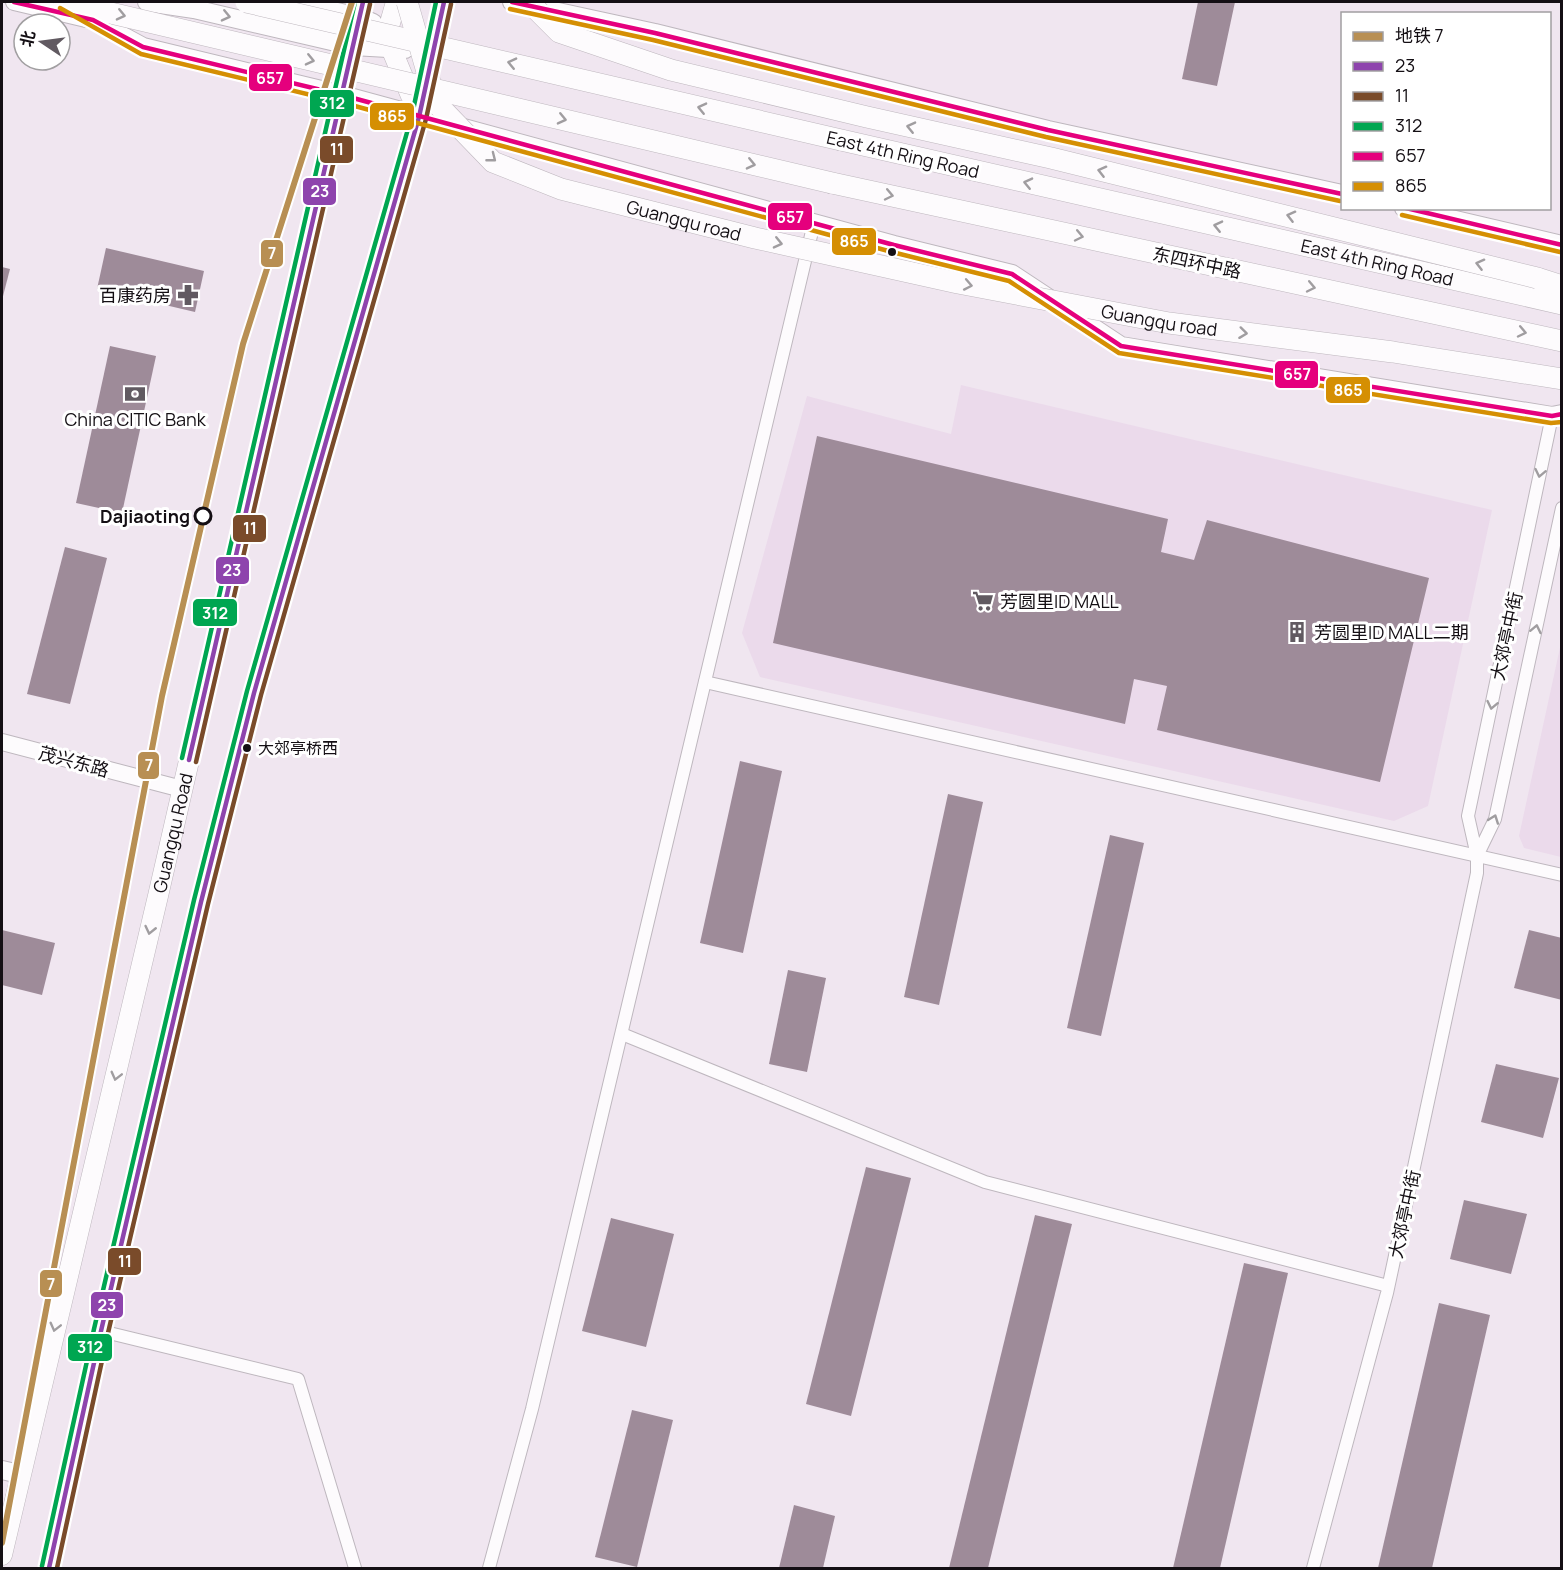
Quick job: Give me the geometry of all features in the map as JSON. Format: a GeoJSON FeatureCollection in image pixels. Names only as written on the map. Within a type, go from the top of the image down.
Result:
{"type":"FeatureCollection","features":[{"type":"Feature","properties":{"kind":"highway","name":"东四环中路"},"geometry":{"type":"LineString","coordinates":[[64,2],[832,183],[1562,341]]}},
{"type":"Feature","properties":{"kind":"highway","name":"East 4th Ring Road"},"geometry":{"type":"LineString","coordinates":[[246,2],[1562,304]]}},
{"type":"Feature","properties":{"kind":"highway","name":"Guangqu road"},"geometry":{"type":"LineString","coordinates":[[407,2],[436,103],[493,162],[561,189],[755,238],[935,278],[1157,321],[1393,352],[1562,379]]}},
{"type":"Feature","properties":{"kind":"highway"},"geometry":{"type":"LineString","coordinates":[[529,2],[559,32],[671,70],[1062,161],[1562,286]]}},
{"type":"Feature","properties":{"kind":"main road"},"geometry":{"type":"LineString","coordinates":[[64,2],[143,47],[342,95],[814,223],[1012,274],[1121,346],[1557,415]]}},
{"type":"Feature","properties":{"kind":"main road"},"geometry":{"type":"LineString","coordinates":[[147,2],[195,5],[352,46],[390,39],[435,51]]}},
{"type":"Feature","properties":{"kind":"main road"},"geometry":{"type":"LineString","coordinates":[[293,2],[361,9],[390,39],[419,117]]}},
{"type":"Feature","properties":{"kind":"main road"},"geometry":{"type":"LineString","coordinates":[[390,39],[396,2]]}},
{"type":"Feature","properties":{"kind":"main road"},"geometry":{"type":"LineString","coordinates":[[49,1569],[100,1331],[201,902],[254,693],[419,117],[444,2]]}},
{"type":"Feature","properties":{"kind":"main road"},"geometry":{"type":"LineString","coordinates":[[512,2],[656,33],[1048,130],[1341,194]]}},
{"type":"Feature","properties":{"kind":"main road","name":"Guangqu Road"},"geometry":{"type":"LineString","coordinates":[[2,1555],[10,1472],[122,1050],[361,9]]}},
{"type":"Feature","properties":{"kind":"main road"},"geometry":{"type":"LineString","coordinates":[[1413,210],[1562,244]]}},
{"type":"Feature","properties":{"kind":"street"},"geometry":{"type":"LineString","coordinates":[[14,2],[93,20]]}},
{"type":"Feature","properties":{"kind":"street"},"geometry":{"type":"LineString","coordinates":[[489,1569],[532,1408],[814,223]]}},
{"type":"Feature","properties":{"kind":"street","name":"大郊亭中街"},"geometry":{"type":"LineString","coordinates":[[1313,1569],[1388,1286],[1477,873],[1477,856],[1468,816],[1557,415]]}},
{"type":"Feature","properties":{"kind":"street","name":"大郊亭中街"},"geometry":{"type":"LineString","coordinates":[[1477,856],[1495,819],[1562,508]]}},
{"type":"Feature","properties":{"kind":"street"},"geometry":{"type":"LineString","coordinates":[[705,682],[1562,875]]}},
{"type":"Feature","properties":{"kind":"street","name":"茂兴东路"},"geometry":{"type":"LineString","coordinates":[[2,742],[182,789]]}},
{"type":"Feature","properties":{"kind":"street"},"geometry":{"type":"LineString","coordinates":[[622,1034],[985,1182],[1388,1286]]}},
{"type":"Feature","properties":{"kind":"street"},"geometry":{"type":"LineString","coordinates":[[100,1331],[298,1379],[355,1569]]}},
{"type":"Feature","properties":{"kind":"shaded area","name":"芳圆里ID MALL"},"geometry":{"type":"Polygon","coordinates":[[[961,385],[1492,510],[1428,806],[1394,821],[760,677],[742,633],[807,396],[951,434],[961,385]]]}},
{"type":"Feature","properties":{"kind":"shaded area"},"geometry":{"type":"Polygon","coordinates":[[[1561,643],[1561,857],[1524,848],[1519,836],[1561,643]]]}},
{"type":"Feature","properties":{"kind":"building"},"geometry":{"type":"Polygon","coordinates":[[[1198,2],[1235,2],[1217,86],[1182,79],[1198,2]]]}},
{"type":"Feature","properties":{"kind":"building"},"geometry":{"type":"Polygon","coordinates":[[[106,248],[204,271],[195,312],[97,289],[106,248]]]}},
{"type":"Feature","properties":{"kind":"building"},"geometry":{"type":"Polygon","coordinates":[[[2,267],[10,269],[2,300],[2,267]]]}},
{"type":"Feature","properties":{"kind":"building"},"geometry":{"type":"Polygon","coordinates":[[[110,346],[156,356],[122,513],[76,503],[110,346]]]}},
{"type":"Feature","properties":{"kind":"building","name":"芳圆里ID MALL"},"geometry":{"type":"Polygon","coordinates":[[[817,436],[1168,519],[1161,552],[1194,560],[1207,520],[1429,578],[1380,782],[1157,730],[1167,686],[1134,679],[1125,724],[773,643],[817,436]]]}},
{"type":"Feature","properties":{"kind":"building"},"geometry":{"type":"Polygon","coordinates":[[[65,547],[107,558],[70,704],[27,694],[65,547]]]}},
{"type":"Feature","properties":{"kind":"building"},"geometry":{"type":"Polygon","coordinates":[[[740,761],[782,771],[743,953],[700,943],[740,761]]]}},
{"type":"Feature","properties":{"kind":"building"},"geometry":{"type":"Polygon","coordinates":[[[948,794],[983,802],[939,1005],[904,997],[948,794]]]}},
{"type":"Feature","properties":{"kind":"building"},"geometry":{"type":"Polygon","coordinates":[[[1110,835],[1144,843],[1101,1036],[1067,1028],[1110,835]]]}},
{"type":"Feature","properties":{"kind":"building"},"geometry":{"type":"Polygon","coordinates":[[[2,930],[55,943],[42,995],[2,985],[2,930]]]}},
{"type":"Feature","properties":{"kind":"building"},"geometry":{"type":"Polygon","coordinates":[[[1529,930],[1562,938],[1562,1000],[1514,988],[1529,930]]]}},
{"type":"Feature","properties":{"kind":"building"},"geometry":{"type":"Polygon","coordinates":[[[788,970],[826,978],[807,1072],[769,1064],[788,970]]]}},
{"type":"Feature","properties":{"kind":"building"},"geometry":{"type":"Polygon","coordinates":[[[1496,1064],[1559,1078],[1543,1138],[1481,1122],[1496,1064]]]}},
{"type":"Feature","properties":{"kind":"building"},"geometry":{"type":"Polygon","coordinates":[[[866,1167],[911,1178],[851,1416],[806,1404],[866,1167]]]}},
{"type":"Feature","properties":{"kind":"building"},"geometry":{"type":"Polygon","coordinates":[[[1464,1200],[1527,1214],[1511,1274],[1450,1259],[1464,1200]]]}},
{"type":"Feature","properties":{"kind":"building"},"geometry":{"type":"Polygon","coordinates":[[[1035,1215],[1072,1224],[988,1568],[949,1568],[1035,1215]]]}},
{"type":"Feature","properties":{"kind":"building"},"geometry":{"type":"Polygon","coordinates":[[[611,1218],[674,1234],[646,1347],[582,1331],[611,1218]]]}},
{"type":"Feature","properties":{"kind":"building"},"geometry":{"type":"Polygon","coordinates":[[[1244,1263],[1288,1273],[1220,1568],[1173,1568],[1244,1263]]]}},
{"type":"Feature","properties":{"kind":"building"},"geometry":{"type":"Polygon","coordinates":[[[1439,1303],[1490,1315],[1432,1568],[1378,1568],[1439,1303]]]}},
{"type":"Feature","properties":{"kind":"building"},"geometry":{"type":"Polygon","coordinates":[[[632,1410],[673,1420],[637,1567],[595,1557],[632,1410]]]}},
{"type":"Feature","properties":{"kind":"building"},"geometry":{"type":"Polygon","coordinates":[[[794,1505],[835,1516],[823,1568],[779,1568],[794,1505]]]}},
{"type":"Feature","properties":{"kind":"metro line","name":"7"},"geometry":{"type":"LineString","coordinates":[[2,1543],[162,696],[243,344],[352,2]]}},
{"type":"Feature","properties":{"kind":"transit line","name":"657"},"geometry":{"type":"LineString","coordinates":[[14,2],[93,20],[143,47],[342,95],[894,245],[1012,274],[1121,346],[1552,416],[1562,414]]}},
{"type":"Feature","properties":{"kind":"transit line","name":"312"},"geometry":{"type":"LineString","coordinates":[[182,758],[355,2]]}},
{"type":"Feature","properties":{"kind":"transit line","name":"23"},"geometry":{"type":"LineString","coordinates":[[189,760],[363,2]]}},
{"type":"Feature","properties":{"kind":"transit line","name":"312"},"geometry":{"type":"LineString","coordinates":[[42,1566],[94,1329],[194,900],[247,691],[412,115],[436,2]]}},
{"type":"Feature","properties":{"kind":"transit line","name":"23"},"geometry":{"type":"LineString","coordinates":[[49,1568],[101,1331],[201,902],[254,693],[419,117],[444,2]]}},
{"type":"Feature","properties":{"kind":"transit line","name":"657"},"geometry":{"type":"LineString","coordinates":[[512,2],[655,33],[1048,130],[1341,194]]}},
{"type":"Feature","properties":{"kind":"transit line","name":"11"},"geometry":{"type":"LineString","coordinates":[[196,762],[370,4]]}},
{"type":"Feature","properties":{"kind":"transit line","name":"11"},"geometry":{"type":"LineString","coordinates":[[57,1568],[108,1333],[208,904],[261,695],[426,119],[451,4]]}},
{"type":"Feature","properties":{"kind":"transit line","name":"865"},"geometry":{"type":"LineString","coordinates":[[60,8],[141,54],[340,102],[892,252],[1009,281],[1119,353],[1551,423],[1562,422]]}},
{"type":"Feature","properties":{"kind":"transit line","name":"865"},"geometry":{"type":"LineString","coordinates":[[510,9],[653,40],[1046,137],[1340,201]]}},
{"type":"Feature","properties":{"kind":"transit line","name":"657"},"geometry":{"type":"LineString","coordinates":[[1414,210],[1562,245]]}},
{"type":"Feature","properties":{"kind":"transit line","name":"865"},"geometry":{"type":"LineString","coordinates":[[1402,215],[1560,252]]}},
{"type":"Feature","properties":{"kind":"place","name":"百康药房"},"geometry":{"type":"Point","coordinates":[188,295]}},
{"type":"Feature","properties":{"kind":"place","name":"China CITIC Bank"},"geometry":{"type":"Point","coordinates":[135,394]}},
{"type":"Feature","properties":{"kind":"place","name":"Dajiaoting"},"geometry":{"type":"Point","coordinates":[203,516]}},
{"type":"Feature","properties":{"kind":"place","name":"芳圆里ID MALL"},"geometry":{"type":"Point","coordinates":[983,601]}},
{"type":"Feature","properties":{"kind":"place","name":"芳圆里ID MALL二期"},"geometry":{"type":"Point","coordinates":[1297,632]}},
{"type":"Feature","properties":{"kind":"place","name":"大郊亭桥西"},"geometry":{"type":"Point","coordinates":[247,748]}}]}
